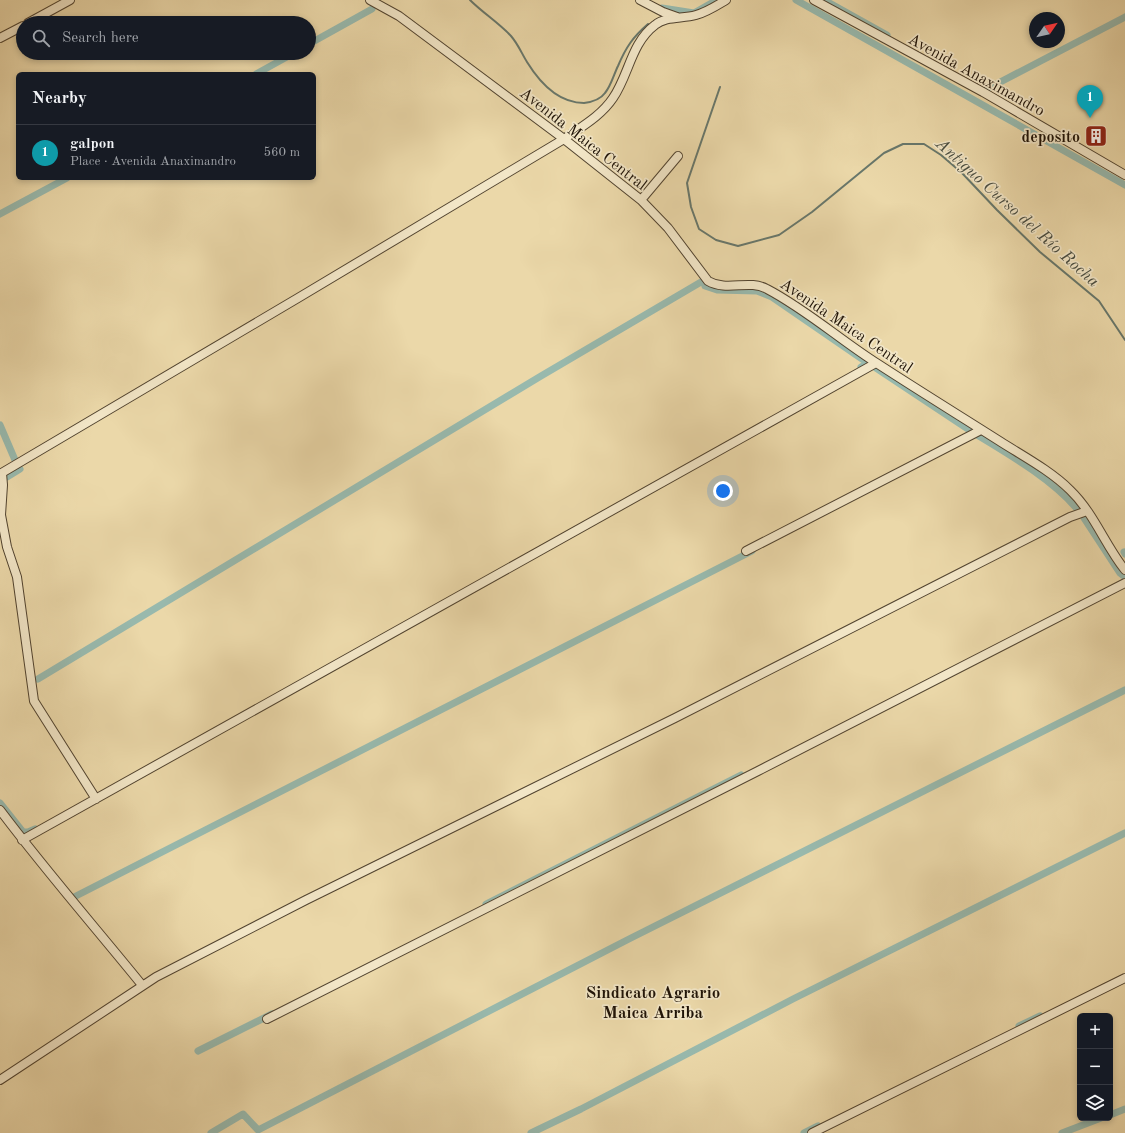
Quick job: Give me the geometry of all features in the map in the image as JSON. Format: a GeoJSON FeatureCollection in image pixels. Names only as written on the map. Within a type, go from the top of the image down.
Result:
{"type":"FeatureCollection","features":[{"type":"Feature","properties":{"kind":"street"},"geometry":{"type":"LineString","coordinates":[[41,16],[70,0]]}},
{"type":"Feature","properties":{"kind":"street","name":"Avenida Maica Central"},"geometry":{"type":"LineString","coordinates":[[370,0],[399,16],[564,139],[641,200],[668,228],[708,281],[721,286],[760,286],[789,301],[876,363],[1062,482],[1079,499],[1113,554],[1125,570]]}},
{"type":"Feature","properties":{"kind":"street"},"geometry":{"type":"LineString","coordinates":[[640,0],[663,12],[679,18]]}},
{"type":"Feature","properties":{"kind":"street"},"geometry":{"type":"LineString","coordinates":[[96,799],[34,701],[17,577],[7,547],[1,515],[3,484],[1,474],[564,139],[601,113],[612,100],[622,81],[631,56],[639,42],[654,25],[663,20],[705,12],[726,0]]}},
{"type":"Feature","properties":{"kind":"street","name":"Avenida Anaximandro"},"geometry":{"type":"LineString","coordinates":[[814,0],[983,92],[1125,175]]}},
{"type":"Feature","properties":{"kind":"street"},"geometry":{"type":"LineString","coordinates":[[0,38],[16,30]]}},
{"type":"Feature","properties":{"kind":"street"},"geometry":{"type":"LineString","coordinates":[[641,200],[678,156]]}},
{"type":"Feature","properties":{"kind":"street"},"geometry":{"type":"LineString","coordinates":[[22,840],[200,739],[876,363]]}},
{"type":"Feature","properties":{"kind":"street"},"geometry":{"type":"LineString","coordinates":[[746,551],[981,430]]}},
{"type":"Feature","properties":{"kind":"street"},"geometry":{"type":"LineString","coordinates":[[0,1080],[156,977],[306,900],[668,721],[1070,517],[1087,511]]}},
{"type":"Feature","properties":{"kind":"street"},"geometry":{"type":"LineString","coordinates":[[267,1019],[758,771],[1125,583]]}},
{"type":"Feature","properties":{"kind":"street"},"geometry":{"type":"LineString","coordinates":[[0,810],[22,840],[142,985]]}},
{"type":"Feature","properties":{"kind":"street"},"geometry":{"type":"LineString","coordinates":[[812,1133],[1125,978]]}},
{"type":"Feature","properties":{"kind":"waterway","name":"Antiguo Curso del Río Rocha"},"geometry":{"type":"LineString","coordinates":[[470,0],[511,36],[532,70],[544,84],[558,96],[575,102],[590,102],[603,95],[609,87],[627,48],[638,33],[648,24]]}},
{"type":"Feature","properties":{"kind":"waterway"},"geometry":{"type":"LineString","coordinates":[[662,8],[694,13],[717,0]]}},
{"type":"Feature","properties":{"kind":"waterway"},"geometry":{"type":"LineString","coordinates":[[796,0],[1125,185]]}},
{"type":"Feature","properties":{"kind":"waterway"},"geometry":{"type":"LineString","coordinates":[[824,0],[887,35]]}},
{"type":"Feature","properties":{"kind":"waterway"},"geometry":{"type":"LineString","coordinates":[[316,40],[372,9]]}},
{"type":"Feature","properties":{"kind":"waterway"},"geometry":{"type":"LineString","coordinates":[[985,90],[1125,17]]}},
{"type":"Feature","properties":{"kind":"waterway"},"geometry":{"type":"LineString","coordinates":[[260,72],[281,60]]}},
{"type":"Feature","properties":{"kind":"waterway","name":"Antiguo Curso del Río Rocha"},"geometry":{"type":"LineString","coordinates":[[720,87],[687,183],[691,207],[699,229],[716,240],[738,246],[779,235],[812,212],[884,153],[903,144],[924,144],[941,155],[962,173],[1040,252],[1099,301],[1125,340]]}},
{"type":"Feature","properties":{"kind":"waterway"},"geometry":{"type":"LineString","coordinates":[[0,214],[63,180]]}},
{"type":"Feature","properties":{"kind":"waterway"},"geometry":{"type":"LineString","coordinates":[[38,679],[541,376],[701,282]]}},
{"type":"Feature","properties":{"kind":"waterway"},"geometry":{"type":"LineString","coordinates":[[705,286],[717,290],[757,291],[772,297],[868,363],[861,367]]}},
{"type":"Feature","properties":{"kind":"waterway"},"geometry":{"type":"LineString","coordinates":[[876,368],[971,431]]}},
{"type":"Feature","properties":{"kind":"waterway"},"geometry":{"type":"LineString","coordinates":[[0,425],[15,460]]}},
{"type":"Feature","properties":{"kind":"waterway"},"geometry":{"type":"LineString","coordinates":[[977,435],[1044,478],[1077,509]]}},
{"type":"Feature","properties":{"kind":"waterway"},"geometry":{"type":"LineString","coordinates":[[7,477],[20,469]]}},
{"type":"Feature","properties":{"kind":"waterway"},"geometry":{"type":"LineString","coordinates":[[1084,518],[1120,573],[1125,577]]}},
{"type":"Feature","properties":{"kind":"waterway"},"geometry":{"type":"LineString","coordinates":[[74,897],[752,551]]}},
{"type":"Feature","properties":{"kind":"waterway"},"geometry":{"type":"LineString","coordinates":[[211,1133],[243,1114],[258,1130],[629,939],[1125,690]]}},
{"type":"Feature","properties":{"kind":"waterway"},"geometry":{"type":"LineString","coordinates":[[486,904],[741,775]]}},
{"type":"Feature","properties":{"kind":"waterway"},"geometry":{"type":"LineString","coordinates":[[0,803],[23,832],[28,832],[35,829]]}},
{"type":"Feature","properties":{"kind":"waterway"},"geometry":{"type":"LineString","coordinates":[[531,1133],[581,1109],[793,999],[1125,833]]}},
{"type":"Feature","properties":{"kind":"waterway"},"geometry":{"type":"LineString","coordinates":[[198,1051],[272,1014]]}},
{"type":"Feature","properties":{"kind":"waterway"},"geometry":{"type":"LineString","coordinates":[[1019,1026],[1040,1016]]}},
{"type":"Feature","properties":{"kind":"waterway"},"geometry":{"type":"LineString","coordinates":[[1113,1114],[1125,1109]]}},
{"type":"Feature","properties":{"kind":"waterway"},"geometry":{"type":"LineString","coordinates":[[1062,1133],[1093,1121]]}},
{"type":"Feature","properties":{"kind":"waterway"},"geometry":{"type":"LineString","coordinates":[[804,1133],[818,1126]]}},
{"type":"Feature","properties":{"kind":"place","name":"galpon"},"geometry":{"type":"Point","coordinates":[1090,118]}},
{"type":"Feature","properties":{"kind":"place","name":"deposito"},"geometry":{"type":"Point","coordinates":[1096,136]}},
{"type":"Feature","properties":{"kind":"district","name":"Sindicato Agrario Maica Arriba"},"geometry":{"type":"Point","coordinates":[653,1002]}}]}
